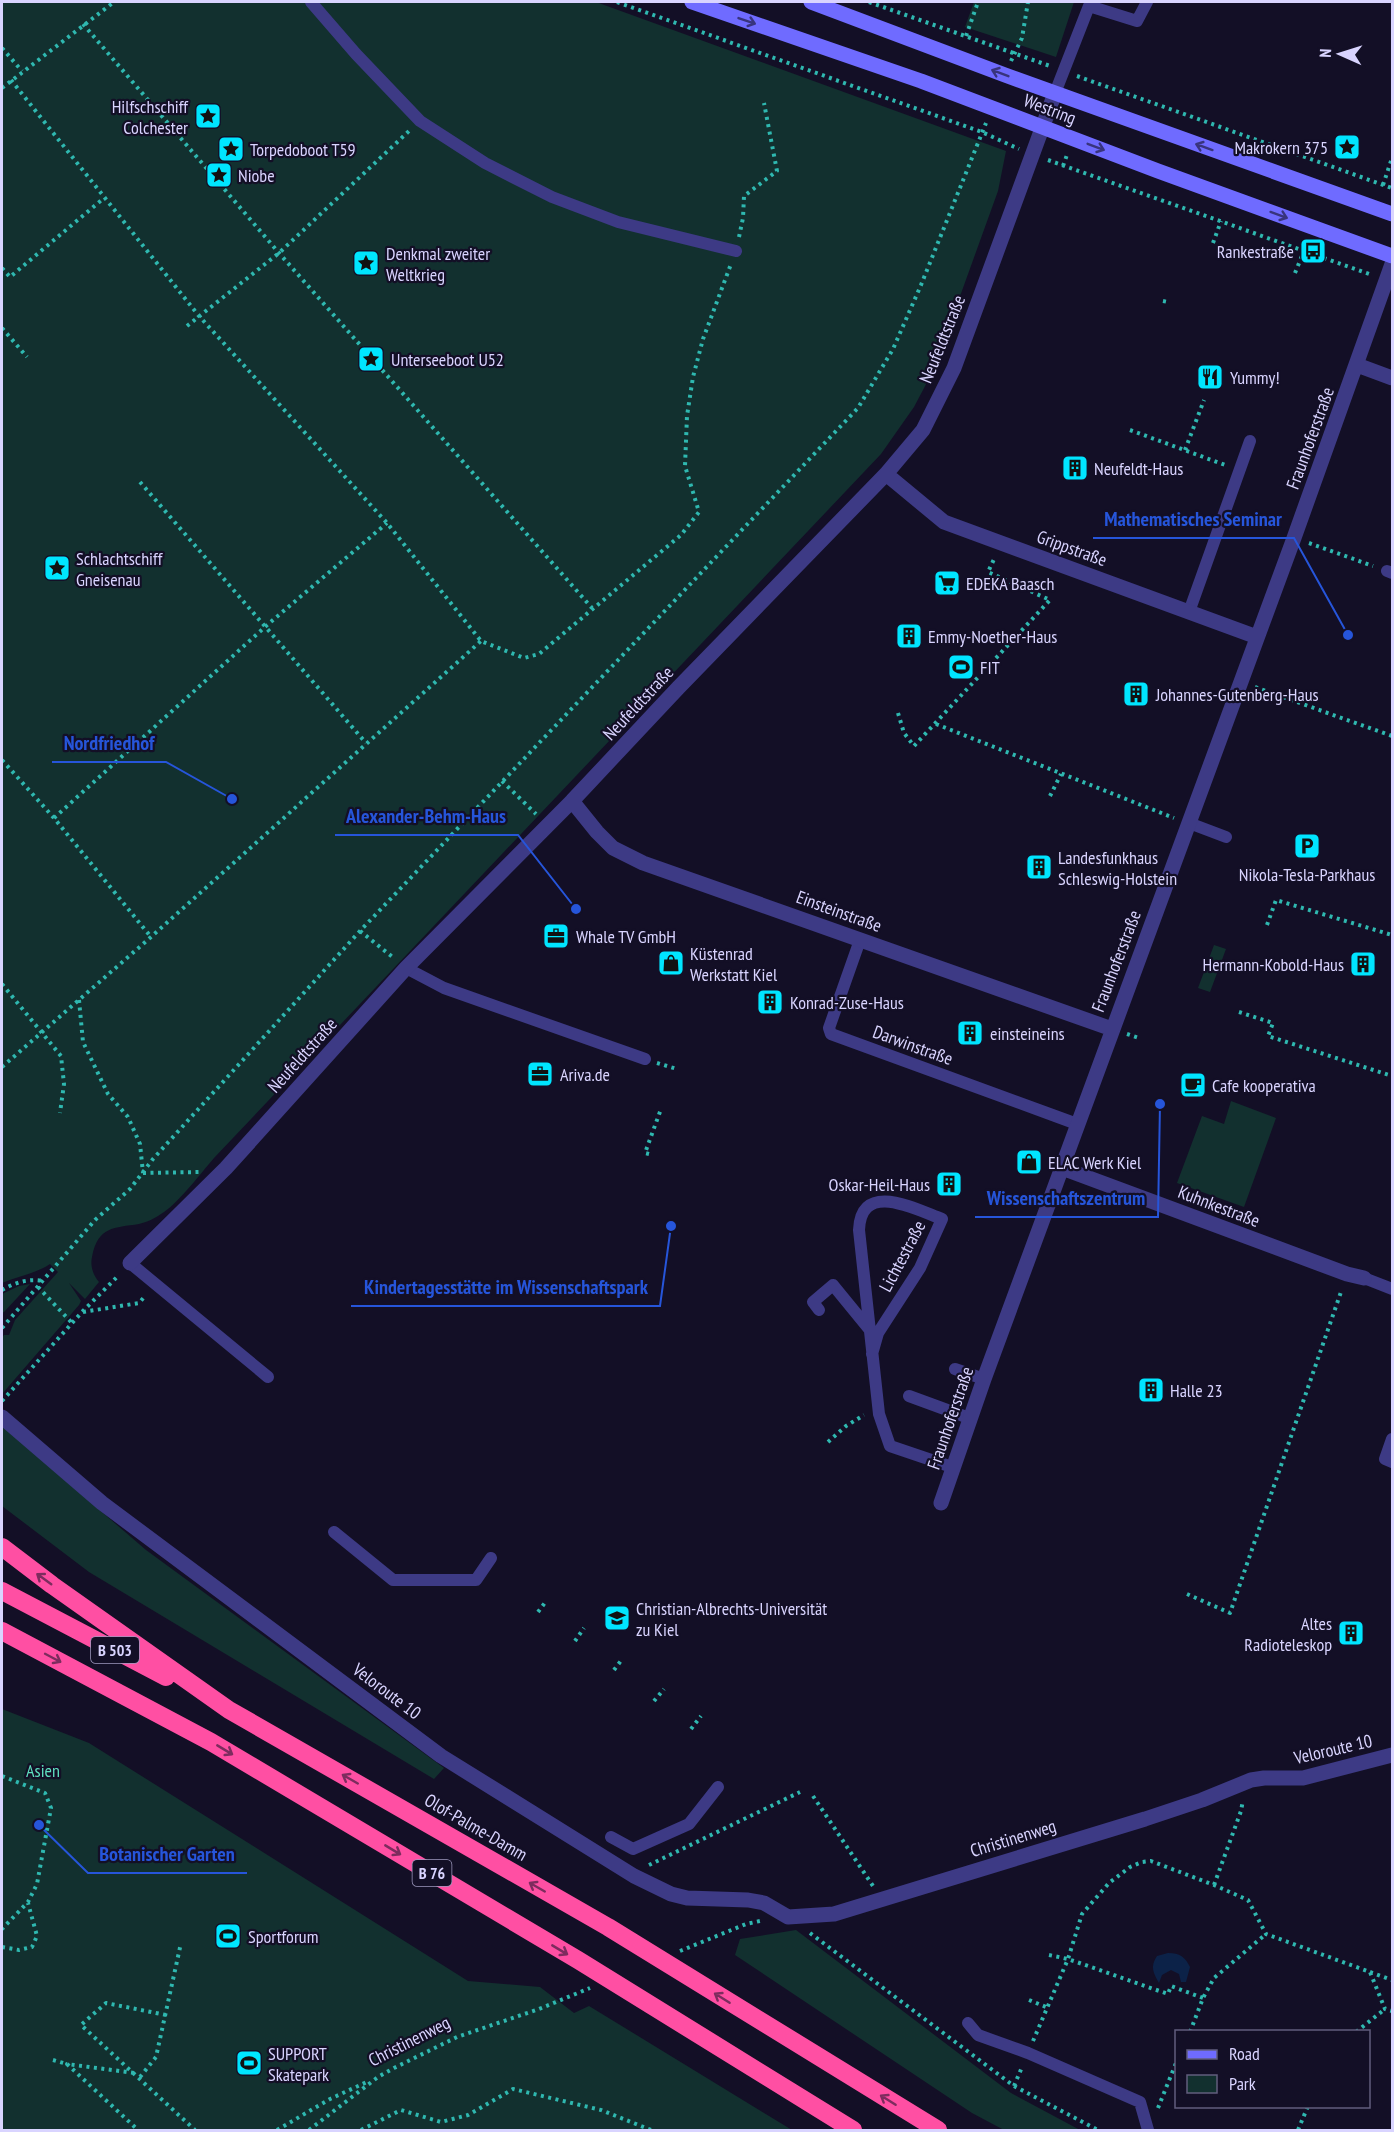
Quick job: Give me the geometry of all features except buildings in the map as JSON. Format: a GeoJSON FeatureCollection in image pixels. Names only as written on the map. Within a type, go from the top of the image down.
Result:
{"type":"FeatureCollection","features":[{"type":"Feature","properties":{"kind":"highway","name":"Olof-Palme-Damm"},"geometry":{"type":"LineString","coordinates":[[2,1547],[229,1710],[608,1927],[938,2130]]}},
{"type":"Feature","properties":{"kind":"highway","name":"B 503"},"geometry":{"type":"LineString","coordinates":[[2,1591],[229,1710]]}},
{"type":"Feature","properties":{"kind":"highway","name":"B 76"},"geometry":{"type":"LineString","coordinates":[[2,1631],[211,1742],[578,1960],[853,2130]]}},
{"type":"Feature","properties":{"kind":"main road","name":"Westring"},"geometry":{"type":"LineString","coordinates":[[692,2],[921,81],[1392,256]]}},
{"type":"Feature","properties":{"kind":"main road","name":"Westring"},"geometry":{"type":"LineString","coordinates":[[811,2],[1005,75],[1392,214]]}},
{"type":"Feature","properties":{"kind":"street","name":"Neufeldtstraße"},"geometry":{"type":"LineString","coordinates":[[130,1263],[223,1171],[406,968],[548,826],[678,688],[886,474],[923,430],[954,368],[1055,93]]}},
{"type":"Feature","properties":{"kind":"street","name":"Fraunhoferstraße"},"geometry":{"type":"LineString","coordinates":[[941,1503],[969,1418],[1294,538],[1392,264]]}},
{"type":"Feature","properties":{"kind":"street"},"geometry":{"type":"LineString","coordinates":[[1357,365],[1392,378]]}},
{"type":"Feature","properties":{"kind":"street","name":"Grippstraße"},"geometry":{"type":"LineString","coordinates":[[886,474],[944,522],[1257,637]]}},
{"type":"Feature","properties":{"kind":"street","name":"Einsteinstraße"},"geometry":{"type":"LineString","coordinates":[[572,801],[613,848],[643,863],[1112,1029]]}},
{"type":"Feature","properties":{"kind":"street","name":"Kuhnkestraße"},"geometry":{"type":"LineString","coordinates":[[1062,1168],[1347,1274],[1364,1278]]}},
{"type":"Feature","properties":{"kind":"street","name":"Veloroute 10"},"geometry":{"type":"LineString","coordinates":[[2,1417],[102,1503],[441,1756],[634,1876],[678,1896],[764,1903],[788,1917]]}},
{"type":"Feature","properties":{"kind":"street","name":"Veloroute 10"},"geometry":{"type":"LineString","coordinates":[[1243,1783],[1264,1778],[1303,1778],[1392,1755]]}},
{"type":"Feature","properties":{"kind":"street","name":"Christinenweg"},"geometry":{"type":"LineString","coordinates":[[788,1917],[822,1915],[849,1910],[1145,1819],[1243,1783]]}},
{"type":"Feature","properties":{"kind":"lane"},"geometry":{"type":"LineString","coordinates":[[311,2],[356,54],[420,121],[485,163],[552,197],[618,222],[736,251]]}},
{"type":"Feature","properties":{"kind":"lane"},"geometry":{"type":"LineString","coordinates":[[1055,93],[1089,6],[1137,21],[1147,2]]}},
{"type":"Feature","properties":{"kind":"lane"},"geometry":{"type":"LineString","coordinates":[[1189,612],[1250,441]]}},
{"type":"Feature","properties":{"kind":"lane"},"geometry":{"type":"LineString","coordinates":[[1189,823],[1226,837]]}},
{"type":"Feature","properties":{"kind":"lane","name":"Darwinstraße"},"geometry":{"type":"LineString","coordinates":[[860,940],[829,1028],[831,1034],[1077,1124]]}},
{"type":"Feature","properties":{"kind":"lane"},"geometry":{"type":"LineString","coordinates":[[406,968],[444,988],[645,1059]]}},
{"type":"Feature","properties":{"kind":"lane","name":"Lichtestraße"},"geometry":{"type":"LineString","coordinates":[[872,1354],[878,1333],[920,1268],[942,1219],[896,1201],[884,1200],[875,1203],[859,1218],[859,1230],[872,1354],[879,1414],[890,1446],[952,1467]]}},
{"type":"Feature","properties":{"kind":"lane"},"geometry":{"type":"LineString","coordinates":[[130,1263],[268,1377]]}},
{"type":"Feature","properties":{"kind":"lane"},"geometry":{"type":"LineString","coordinates":[[1364,1278],[1392,1289]]}},
{"type":"Feature","properties":{"kind":"lane"},"geometry":{"type":"LineString","coordinates":[[826,1291],[870,1330]]}},
{"type":"Feature","properties":{"kind":"lane"},"geometry":{"type":"LineString","coordinates":[[955,1369],[984,1379]]}},
{"type":"Feature","properties":{"kind":"lane"},"geometry":{"type":"LineString","coordinates":[[909,1396],[969,1418]]}},
{"type":"Feature","properties":{"kind":"lane"},"geometry":{"type":"LineString","coordinates":[[1392,1439],[1385,1459],[1392,1462]]}},
{"type":"Feature","properties":{"kind":"lane"},"geometry":{"type":"LineString","coordinates":[[334,1532],[393,1580],[476,1580],[491,1558]]}},
{"type":"Feature","properties":{"kind":"lane"},"geometry":{"type":"LineString","coordinates":[[611,1837],[633,1849],[689,1824],[718,1787]]}},
{"type":"Feature","properties":{"kind":"lane"},"geometry":{"type":"LineString","coordinates":[[968,2023],[978,2035],[1028,2053],[1140,2102],[1148,2130]]}},
{"type":"Feature","properties":{"kind":"path"},"geometry":{"type":"LineString","coordinates":[[2,88],[114,2]]}},
{"type":"Feature","properties":{"kind":"path"},"geometry":{"type":"LineString","coordinates":[[617,2],[982,132],[1063,166],[1387,280]]}},
{"type":"Feature","properties":{"kind":"path"},"geometry":{"type":"LineString","coordinates":[[869,2],[1392,188]]}},
{"type":"Feature","properties":{"kind":"path"},"geometry":{"type":"LineString","coordinates":[[966,36],[978,2]]}},
{"type":"Feature","properties":{"kind":"path"},"geometry":{"type":"LineString","coordinates":[[1005,75],[1022,38],[1028,2]]}},
{"type":"Feature","properties":{"kind":"path"},"geometry":{"type":"LineString","coordinates":[[83,24],[279,253],[592,608]]}},
{"type":"Feature","properties":{"kind":"path"},"geometry":{"type":"LineString","coordinates":[[2,48],[22,71]]}},
{"type":"Feature","properties":{"kind":"path"},"geometry":{"type":"LineString","coordinates":[[10,80],[199,316],[387,523],[481,640],[524,658],[539,654],[681,535],[699,512],[685,466],[687,416],[693,377],[703,339],[736,251],[743,218],[744,196],[777,171],[764,103]]}},
{"type":"Feature","properties":{"kind":"path"},"geometry":{"type":"LineString","coordinates":[[187,326],[279,253],[420,121]]}},
{"type":"Feature","properties":{"kind":"path"},"geometry":{"type":"LineString","coordinates":[[2,1328],[95,1220],[130,1190],[153,1160],[360,931],[858,408],[893,350],[982,132]]}},
{"type":"Feature","properties":{"kind":"path"},"geometry":{"type":"LineString","coordinates":[[1063,166],[1069,150]]}},
{"type":"Feature","properties":{"kind":"path"},"geometry":{"type":"LineString","coordinates":[[1383,185],[1392,158]]}},
{"type":"Feature","properties":{"kind":"path"},"geometry":{"type":"LineString","coordinates":[[2,268],[10,277],[104,198]]}},
{"type":"Feature","properties":{"kind":"path"},"geometry":{"type":"LineString","coordinates":[[1213,243],[1221,221]]}},
{"type":"Feature","properties":{"kind":"path"},"geometry":{"type":"LineString","coordinates":[[1295,273],[1304,251]]}},
{"type":"Feature","properties":{"kind":"path"},"geometry":{"type":"LineString","coordinates":[[2,328],[27,357]]}},
{"type":"Feature","properties":{"kind":"path"},"geometry":{"type":"LineString","coordinates":[[1185,450],[1204,400]]}},
{"type":"Feature","properties":{"kind":"path"},"geometry":{"type":"LineString","coordinates":[[1130,430],[1240,470]]}},
{"type":"Feature","properties":{"kind":"path"},"geometry":{"type":"LineString","coordinates":[[140,482],[366,743]]}},
{"type":"Feature","properties":{"kind":"path"},"geometry":{"type":"LineString","coordinates":[[54,818],[266,626],[387,523]]}},
{"type":"Feature","properties":{"kind":"path"},"geometry":{"type":"LineString","coordinates":[[1294,538],[1390,572]]}},
{"type":"Feature","properties":{"kind":"path"},"geometry":{"type":"LineString","coordinates":[[898,713],[904,733],[914,746],[1050,600],[988,572],[1001,542]]}},
{"type":"Feature","properties":{"kind":"path"},"geometry":{"type":"LineString","coordinates":[[2,1067],[151,937],[481,640]]}},
{"type":"Feature","properties":{"kind":"path"},"geometry":{"type":"LineString","coordinates":[[1241,682],[1392,736]]}},
{"type":"Feature","properties":{"kind":"path"},"geometry":{"type":"LineString","coordinates":[[936,724],[1189,823]]}},
{"type":"Feature","properties":{"kind":"path"},"geometry":{"type":"LineString","coordinates":[[2,760],[54,818],[151,937]]}},
{"type":"Feature","properties":{"kind":"path"},"geometry":{"type":"LineString","coordinates":[[1050,796],[1061,774]]}},
{"type":"Feature","properties":{"kind":"path"},"geometry":{"type":"LineString","coordinates":[[502,781],[548,826]]}},
{"type":"Feature","properties":{"kind":"path"},"geometry":{"type":"LineString","coordinates":[[1267,925],[1276,900],[1392,935]]}},
{"type":"Feature","properties":{"kind":"path"},"geometry":{"type":"LineString","coordinates":[[360,931],[406,968]]}},
{"type":"Feature","properties":{"kind":"path"},"geometry":{"type":"LineString","coordinates":[[2,984],[61,1056],[64,1084],[60,1113]]}},
{"type":"Feature","properties":{"kind":"path"},"geometry":{"type":"LineString","coordinates":[[79,1000],[83,1042],[108,1094],[128,1117],[140,1144],[143,1173]]}},
{"type":"Feature","properties":{"kind":"path"},"geometry":{"type":"LineString","coordinates":[[1239,1012],[1272,1023],[1268,1036],[1392,1076]]}},
{"type":"Feature","properties":{"kind":"path"},"geometry":{"type":"LineString","coordinates":[[649,1154],[645,1153],[661,1109]]}},
{"type":"Feature","properties":{"kind":"path"},"geometry":{"type":"LineString","coordinates":[[143,1173],[223,1171]]}},
{"type":"Feature","properties":{"kind":"path"},"geometry":{"type":"LineString","coordinates":[[2,1401],[82,1312],[130,1263]]}},
{"type":"Feature","properties":{"kind":"path"},"geometry":{"type":"LineString","coordinates":[[1187,1594],[1230,1613],[1347,1274]]}},
{"type":"Feature","properties":{"kind":"path"},"geometry":{"type":"LineString","coordinates":[[2,1290],[22,1281],[43,1281]]}},
{"type":"Feature","properties":{"kind":"path"},"geometry":{"type":"LineString","coordinates":[[38,1287],[72,1323]]}},
{"type":"Feature","properties":{"kind":"path"},"geometry":{"type":"LineString","coordinates":[[82,1312],[130,1304]]}},
{"type":"Feature","properties":{"kind":"path"},"geometry":{"type":"LineString","coordinates":[[828,1442],[846,1426],[865,1414],[879,1414]]}},
{"type":"Feature","properties":{"kind":"path"},"geometry":{"type":"LineString","coordinates":[[538,1612],[547,1600]]}},
{"type":"Feature","properties":{"kind":"path"},"geometry":{"type":"LineString","coordinates":[[575,1641],[584,1628]]}},
{"type":"Feature","properties":{"kind":"path"},"geometry":{"type":"LineString","coordinates":[[614,1671],[623,1658]]}},
{"type":"Feature","properties":{"kind":"path"},"geometry":{"type":"LineString","coordinates":[[654,1701],[664,1689]]}},
{"type":"Feature","properties":{"kind":"path"},"geometry":{"type":"LineString","coordinates":[[691,1729],[701,1716]]}},
{"type":"Feature","properties":{"kind":"path"},"geometry":{"type":"LineString","coordinates":[[2,1776],[45,1794],[51,1808],[37,1884],[28,1902],[2,1929]]}},
{"type":"Feature","properties":{"kind":"path"},"geometry":{"type":"LineString","coordinates":[[1214,1885],[1241,1811],[1243,1783]]}},
{"type":"Feature","properties":{"kind":"path"},"geometry":{"type":"LineString","coordinates":[[634,1876],[642,1869],[801,1792]]}},
{"type":"Feature","properties":{"kind":"path"},"geometry":{"type":"LineString","coordinates":[[813,1796],[874,1888]]}},
{"type":"Feature","properties":{"kind":"path"},"geometry":{"type":"LineString","coordinates":[[1014,2086],[1068,1959],[1082,1914],[1109,1883],[1130,1867],[1142,1862],[1151,1861],[1248,1900],[1266,1934],[1392,1980]]}},
{"type":"Feature","properties":{"kind":"path"},"geometry":{"type":"LineString","coordinates":[[2,1947],[19,1950],[32,1947],[37,1936],[28,1902]]}},
{"type":"Feature","properties":{"kind":"path"},"geometry":{"type":"LineString","coordinates":[[788,1917],[1014,2086],[1098,2130]]}},
{"type":"Feature","properties":{"kind":"path"},"geometry":{"type":"LineString","coordinates":[[1190,2030],[1214,1978],[1266,1934]]}},
{"type":"Feature","properties":{"kind":"path"},"geometry":{"type":"LineString","coordinates":[[140,2077],[156,2057],[181,1943]]}},
{"type":"Feature","properties":{"kind":"path"},"geometry":{"type":"LineString","coordinates":[[1049,1955],[1068,1959],[1168,1994],[1171,1986],[1203,1998]]}},
{"type":"Feature","properties":{"kind":"path"},"geometry":{"type":"LineString","coordinates":[[1370,1972],[1385,2009]]}},
{"type":"Feature","properties":{"kind":"path"},"geometry":{"type":"LineString","coordinates":[[1029,2000],[1046,2007]]}},
{"type":"Feature","properties":{"kind":"path"},"geometry":{"type":"LineString","coordinates":[[166,2015],[106,2003],[81,2025],[195,2130]]}},
{"type":"Feature","properties":{"kind":"path","name":"Christinenweg"},"geometry":{"type":"LineString","coordinates":[[309,2130],[378,2076],[457,2037],[539,2009]]}},
{"type":"Feature","properties":{"kind":"path"},"geometry":{"type":"LineString","coordinates":[[1385,2009],[1392,2011]]}},
{"type":"Feature","properties":{"kind":"path"},"geometry":{"type":"LineString","coordinates":[[1357,2030],[1385,2009]]}},
{"type":"Feature","properties":{"kind":"path"},"geometry":{"type":"LineString","coordinates":[[53,2061],[135,2073]]}},
{"type":"Feature","properties":{"kind":"path"},"geometry":{"type":"LineString","coordinates":[[67,2064],[138,2130]]}},
{"type":"Feature","properties":{"kind":"path"},"geometry":{"type":"LineString","coordinates":[[1157,2111],[1175,2066]]}},
{"type":"Feature","properties":{"kind":"path"},"geometry":{"type":"LineString","coordinates":[[277,2130],[330,2098],[378,2076]]}},
{"type":"Feature","properties":{"kind":"path"},"geometry":{"type":"LineString","coordinates":[[361,2130],[401,2109],[441,2122],[468,2115],[513,2089],[602,2110],[651,2130]]}},
{"type":"Feature","properties":{"kind":"path"},"geometry":{"type":"LineString","coordinates":[[1298,2130],[1307,2108]]}},
{"type":"Feature","properties":{"kind":"green space"},"geometry":{"type":"Polygon","coordinates":[[[2,2],[596,2],[1006,151],[998,191],[933,371],[914,407],[881,454],[214,1158],[177,1201],[149,1221],[108,1230],[98,1239],[91,1260],[92,1270],[99,1282],[85,1299],[69,1283],[81,1301],[79,1305],[2,1394],[2,1338],[4,1335],[9,1335],[15,1320],[58,1272],[50,1264],[2,1283],[2,2]]]}},
{"type":"Feature","properties":{"kind":"green space"},"geometry":{"type":"Polygon","coordinates":[[[974,2],[1074,2],[1056,57],[965,27],[974,2]]]}},
{"type":"Feature","properties":{"kind":"green space"},"geometry":{"type":"Polygon","coordinates":[[[1214,945],[1226,949],[1210,992],[1198,988],[1214,945]]]}},
{"type":"Feature","properties":{"kind":"green space"},"geometry":{"type":"Polygon","coordinates":[[[1231,1101],[1276,1118],[1244,1207],[1177,1183],[1202,1116],[1224,1124],[1231,1101]]]}},
{"type":"Feature","properties":{"kind":"green space"},"geometry":{"type":"Polygon","coordinates":[[[30,1284],[2,1313],[2,1294],[19,1286],[30,1284]]]}},
{"type":"Feature","properties":{"kind":"green space"},"geometry":{"type":"Polygon","coordinates":[[[2,1426],[146,1550],[444,1768],[434,1779],[89,1572],[2,1506],[2,1426]]]}},
{"type":"Feature","properties":{"kind":"green space","name":"Sportforum"},"geometry":{"type":"Polygon","coordinates":[[[2,1709],[89,1743],[468,1981],[540,1987],[574,2013],[589,2006],[792,2130],[2,2130],[2,1709]]]}},
{"type":"Feature","properties":{"kind":"green space"},"geometry":{"type":"Polygon","coordinates":[[[796,1930],[1011,2093],[1080,2130],[1004,2130],[972,2113],[735,1955],[740,1939],[796,1930]]]}},
{"type":"Feature","properties":{"kind":"water"},"geometry":{"type":"Polygon","coordinates":[[[1168,1953],[1184,1958],[1190,1967],[1186,1982],[1181,1982],[1179,1974],[1171,1970],[1162,1975],[1159,1983],[1153,1966],[1157,1956],[1168,1953]]]}},
{"type":"Feature","properties":{"kind":"place","name":"Hilfschschiff Colchester"},"geometry":{"type":"Point","coordinates":[208,116]}},
{"type":"Feature","properties":{"kind":"place","name":"Makrokern 375"},"geometry":{"type":"Point","coordinates":[1347,147]}},
{"type":"Feature","properties":{"kind":"place","name":"Torpedoboot T59"},"geometry":{"type":"Point","coordinates":[231,149]}},
{"type":"Feature","properties":{"kind":"place","name":"Niobe"},"geometry":{"type":"Point","coordinates":[219,175]}},
{"type":"Feature","properties":{"kind":"place","name":"Rankestraße"},"geometry":{"type":"Point","coordinates":[1313,251]}},
{"type":"Feature","properties":{"kind":"place","name":"Denkmal zweiter Weltkrieg"},"geometry":{"type":"Point","coordinates":[366,263]}},
{"type":"Feature","properties":{"kind":"place","name":"Unterseeboot U52"},"geometry":{"type":"Point","coordinates":[371,359]}},
{"type":"Feature","properties":{"kind":"place","name":"Yummy!"},"geometry":{"type":"Point","coordinates":[1210,377]}},
{"type":"Feature","properties":{"kind":"place","name":"Neufeldt-Haus"},"geometry":{"type":"Point","coordinates":[1075,468]}},
{"type":"Feature","properties":{"kind":"place","name":"Schlachtschiff Gneisenau"},"geometry":{"type":"Point","coordinates":[57,568]}},
{"type":"Feature","properties":{"kind":"place","name":"EDEKA Baasch"},"geometry":{"type":"Point","coordinates":[947,583]}},
{"type":"Feature","properties":{"kind":"place","name":"Mathematisches Seminar"},"geometry":{"type":"Point","coordinates":[1348,635]}},
{"type":"Feature","properties":{"kind":"place","name":"Emmy-Noether-Haus"},"geometry":{"type":"Point","coordinates":[909,636]}},
{"type":"Feature","properties":{"kind":"place","name":"FIT"},"geometry":{"type":"Point","coordinates":[961,667]}},
{"type":"Feature","properties":{"kind":"place","name":"Johannes-Gutenberg-Haus"},"geometry":{"type":"Point","coordinates":[1136,694]}},
{"type":"Feature","properties":{"kind":"place","name":"Nordfriedhof"},"geometry":{"type":"Point","coordinates":[232,799]}},
{"type":"Feature","properties":{"kind":"place","name":"Nikola-Tesla-Parkhaus"},"geometry":{"type":"Point","coordinates":[1307,846]}},
{"type":"Feature","properties":{"kind":"place","name":"Landesfunkhaus Schleswig-Holstein"},"geometry":{"type":"Point","coordinates":[1039,867]}},
{"type":"Feature","properties":{"kind":"place","name":"Alexander-Behm-Haus"},"geometry":{"type":"Point","coordinates":[576,909]}},
{"type":"Feature","properties":{"kind":"place","name":"Whale TV GmbH"},"geometry":{"type":"Point","coordinates":[556,936]}},
{"type":"Feature","properties":{"kind":"place","name":"Küstenrad Werkstatt Kiel"},"geometry":{"type":"Point","coordinates":[671,963]}},
{"type":"Feature","properties":{"kind":"place","name":"Hermann-Kobold-Haus"},"geometry":{"type":"Point","coordinates":[1363,964]}},
{"type":"Feature","properties":{"kind":"place","name":"Konrad-Zuse-Haus"},"geometry":{"type":"Point","coordinates":[770,1002]}},
{"type":"Feature","properties":{"kind":"place","name":"einsteineins"},"geometry":{"type":"Point","coordinates":[970,1033]}},
{"type":"Feature","properties":{"kind":"place","name":"Ariva.de"},"geometry":{"type":"Point","coordinates":[540,1074]}},
{"type":"Feature","properties":{"kind":"place","name":"Cafe kooperativa"},"geometry":{"type":"Point","coordinates":[1193,1085]}},
{"type":"Feature","properties":{"kind":"place","name":"Wissenschaftszentrum"},"geometry":{"type":"Point","coordinates":[1160,1104]}},
{"type":"Feature","properties":{"kind":"place","name":"ELAC Werk Kiel"},"geometry":{"type":"Point","coordinates":[1029,1162]}},
{"type":"Feature","properties":{"kind":"place","name":"Oskar-Heil-Haus"},"geometry":{"type":"Point","coordinates":[949,1184]}},
{"type":"Feature","properties":{"kind":"place","name":"Kindertagesstätte im Wissenschaftspark"},"geometry":{"type":"Point","coordinates":[671,1226]}},
{"type":"Feature","properties":{"kind":"place","name":"Halle 23"},"geometry":{"type":"Point","coordinates":[1151,1390]}},
{"type":"Feature","properties":{"kind":"place","name":"Christian-Albrechts-Universität zu Kiel"},"geometry":{"type":"Point","coordinates":[617,1618]}},
{"type":"Feature","properties":{"kind":"place","name":"Altes Radioteleskop"},"geometry":{"type":"Point","coordinates":[1351,1633]}},
{"type":"Feature","properties":{"kind":"place","name":"Botanischer Garten"},"geometry":{"type":"Point","coordinates":[39,1825]}},
{"type":"Feature","properties":{"kind":"place","name":"Sportforum"},"geometry":{"type":"Point","coordinates":[228,1936]}},
{"type":"Feature","properties":{"kind":"place","name":"SUPPORT Skatepark"},"geometry":{"type":"Point","coordinates":[249,2063]}},
{"type":"Feature","properties":{"kind":"park label","name":"Asien"},"geometry":{"type":"Point","coordinates":[43,1770]}}]}
